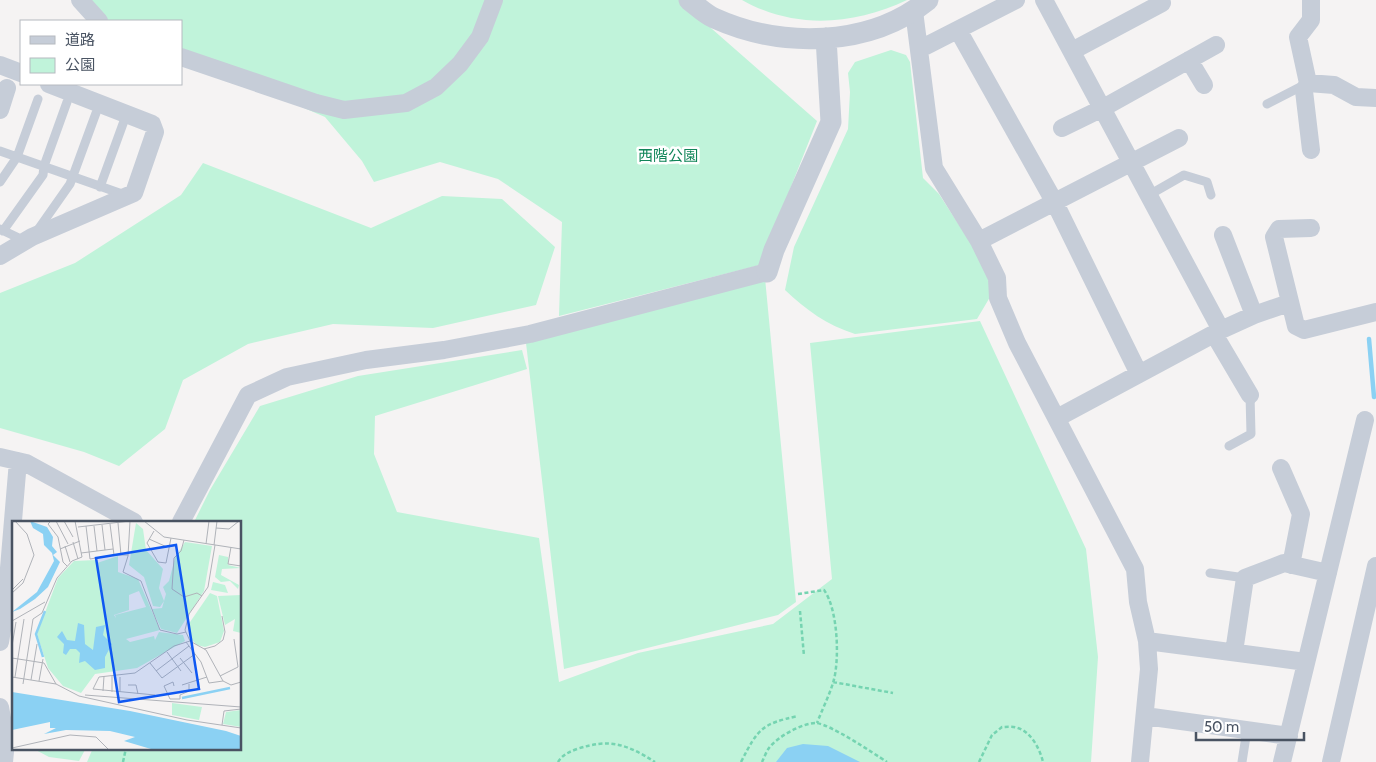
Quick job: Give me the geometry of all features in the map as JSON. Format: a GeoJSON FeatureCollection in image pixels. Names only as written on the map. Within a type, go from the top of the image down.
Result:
{"type":"FeatureCollection","features":[{"type":"Feature","properties":{"kind":"street"},"geometry":{"type":"LineString","coordinates":[[80,0],[98,20]]}},
{"type":"Feature","properties":{"kind":"street"},"geometry":{"type":"LineString","coordinates":[[182,56],[316,103],[344,110],[378,108],[406,103],[436,87],[460,64],[480,37],[494,0]]}},
{"type":"Feature","properties":{"kind":"street"},"geometry":{"type":"LineString","coordinates":[[689,0],[712,17],[753,33],[804,40],[826,38],[876,28],[921,5],[920,49],[924,102],[934,168],[980,241],[997,278],[998,298],[1017,343],[1135,569],[1138,602],[1147,641],[1149,669],[1140,762]]}},
{"type":"Feature","properties":{"kind":"street"},"geometry":{"type":"LineString","coordinates":[[698,0],[712,17]]}},
{"type":"Feature","properties":{"kind":"street"},"geometry":{"type":"LineString","coordinates":[[920,49],[1016,0]]}},
{"type":"Feature","properties":{"kind":"street"},"geometry":{"type":"LineString","coordinates":[[1044,0],[1149,195],[1250,395]]}},
{"type":"Feature","properties":{"kind":"street"},"geometry":{"type":"LineString","coordinates":[[1311,0],[1311,20],[1298,37],[1308,83],[1304,90],[1311,150]]}},
{"type":"Feature","properties":{"kind":"street"},"geometry":{"type":"LineString","coordinates":[[1072,51],[1162,3]]}},
{"type":"Feature","properties":{"kind":"street"},"geometry":{"type":"LineString","coordinates":[[958,30],[1055,203],[1139,374]]}},
{"type":"Feature","properties":{"kind":"street"},"geometry":{"type":"LineString","coordinates":[[182,521],[248,395],[287,377],[366,360],[444,350],[530,334],[767,272],[774,250],[831,122],[826,38]]}},
{"type":"Feature","properties":{"kind":"street"},"geometry":{"type":"LineString","coordinates":[[1062,128],[1103,108],[1216,45]]}},
{"type":"Feature","properties":{"kind":"street"},"geometry":{"type":"LineString","coordinates":[[1189,60],[1204,85]]}},
{"type":"Feature","properties":{"kind":"street"},"geometry":{"type":"LineString","coordinates":[[0,65],[20,73]]}},
{"type":"Feature","properties":{"kind":"street"},"geometry":{"type":"LineString","coordinates":[[1308,83],[1334,85],[1356,97],[1376,98]]}},
{"type":"Feature","properties":{"kind":"street"},"geometry":{"type":"LineString","coordinates":[[0,256],[29,239],[134,193],[155,132],[152,124],[52,85]]}},
{"type":"Feature","properties":{"kind":"street"},"geometry":{"type":"LineString","coordinates":[[0,110],[7,88]]}},
{"type":"Feature","properties":{"kind":"street"},"geometry":{"type":"LineString","coordinates":[[980,241],[1179,138]]}},
{"type":"Feature","properties":{"kind":"street"},"geometry":{"type":"LineString","coordinates":[[1311,228],[1279,229],[1274,236],[1296,326],[1304,330],[1376,312]]}},
{"type":"Feature","properties":{"kind":"street"},"geometry":{"type":"LineString","coordinates":[[1223,235],[1254,315]]}},
{"type":"Feature","properties":{"kind":"street"},"geometry":{"type":"LineString","coordinates":[[1057,418],[1218,332],[1254,315],[1289,303]]}},
{"type":"Feature","properties":{"kind":"street"},"geometry":{"type":"LineString","coordinates":[[1282,762],[1365,420]]}},
{"type":"Feature","properties":{"kind":"street"},"geometry":{"type":"LineString","coordinates":[[0,458],[26,463],[132,521]]}},
{"type":"Feature","properties":{"kind":"street"},"geometry":{"type":"LineString","coordinates":[[0,642],[5,611],[2,598],[8,580],[6,524],[18,461]]}},
{"type":"Feature","properties":{"kind":"street"},"geometry":{"type":"LineString","coordinates":[[1281,468],[1301,514],[1291,564]]}},
{"type":"Feature","properties":{"kind":"street"},"geometry":{"type":"LineString","coordinates":[[1234,652],[1245,578],[1284,563],[1328,573]]}},
{"type":"Feature","properties":{"kind":"street"},"geometry":{"type":"LineString","coordinates":[[1331,762],[1376,566]]}},
{"type":"Feature","properties":{"kind":"street"},"geometry":{"type":"LineString","coordinates":[[1147,641],[1306,662]]}},
{"type":"Feature","properties":{"kind":"street"},"geometry":{"type":"LineString","coordinates":[[0,707],[6,741],[4,762]]}},
{"type":"Feature","properties":{"kind":"street"},"geometry":{"type":"LineString","coordinates":[[1145,716],[1289,736]]}},
{"type":"Feature","properties":{"kind":"lane"},"geometry":{"type":"LineString","coordinates":[[1267,104],[1308,83]]}},
{"type":"Feature","properties":{"kind":"lane"},"geometry":{"type":"LineString","coordinates":[[0,182],[18,157],[38,99]]}},
{"type":"Feature","properties":{"kind":"lane"},"geometry":{"type":"LineString","coordinates":[[67,102],[44,166],[44,175],[1,230],[29,239],[73,177],[96,114]]}},
{"type":"Feature","properties":{"kind":"lane"},"geometry":{"type":"LineString","coordinates":[[100,187],[124,121]]}},
{"type":"Feature","properties":{"kind":"lane"},"geometry":{"type":"LineString","coordinates":[[0,151],[127,196]]}},
{"type":"Feature","properties":{"kind":"lane"},"geometry":{"type":"LineString","coordinates":[[1149,195],[1184,175],[1207,182],[1211,194]]}},
{"type":"Feature","properties":{"kind":"lane"},"geometry":{"type":"LineString","coordinates":[[1229,446],[1251,434],[1250,395]]}},
{"type":"Feature","properties":{"kind":"lane"},"geometry":{"type":"LineString","coordinates":[[1210,573],[1245,578]]}},
{"type":"Feature","properties":{"kind":"lane"},"geometry":{"type":"LineString","coordinates":[[1242,762],[1247,730]]}},
{"type":"Feature","properties":{"kind":"path"},"geometry":{"type":"LineString","coordinates":[[798,594],[824,590],[830,598],[836,643],[833,682],[817,723]]}},
{"type":"Feature","properties":{"kind":"path"},"geometry":{"type":"LineString","coordinates":[[800,611],[804,656]]}},
{"type":"Feature","properties":{"kind":"path"},"geometry":{"type":"LineString","coordinates":[[833,682],[893,693]]}},
{"type":"Feature","properties":{"kind":"path"},"geometry":{"type":"LineString","coordinates":[[741,762],[755,736],[769,723],[798,716]]}},
{"type":"Feature","properties":{"kind":"path"},"geometry":{"type":"LineString","coordinates":[[762,762],[769,748],[780,738],[806,725],[817,723],[859,744],[887,762]]}},
{"type":"Feature","properties":{"kind":"path"},"geometry":{"type":"LineString","coordinates":[[979,762],[992,735],[1002,727],[1018,728],[1029,735],[1041,752],[1043,762]]}},
{"type":"Feature","properties":{"kind":"path"},"geometry":{"type":"LineString","coordinates":[[558,762],[571,751],[604,743],[623,745],[654,762]]}},
{"type":"Feature","properties":{"kind":"green space","name":"西階公園"},"geometry":{"type":"Polygon","coordinates":[[[87,0],[679,0],[817,121],[760,265],[559,316],[562,222],[498,179],[440,162],[374,182],[362,161],[325,117],[182,55],[182,20],[106,20],[101,17],[87,0]]]}},
{"type":"Feature","properties":{"kind":"green space"},"geometry":{"type":"Polygon","coordinates":[[[742,0],[907,0],[866,15],[825,21],[783,16],[762,10],[742,0]]]}},
{"type":"Feature","properties":{"kind":"green space"},"geometry":{"type":"Polygon","coordinates":[[[891,50],[906,55],[910,62],[923,178],[939,194],[986,267],[993,292],[977,319],[855,334],[817,316],[785,290],[794,247],[848,129],[850,92],[848,73],[855,62],[891,50]]]}},
{"type":"Feature","properties":{"kind":"green space"},"geometry":{"type":"Polygon","coordinates":[[[203,163],[371,228],[442,196],[502,199],[555,247],[536,305],[433,328],[333,324],[248,344],[183,380],[165,429],[119,466],[84,452],[0,428],[0,293],[75,263],[181,195],[203,163]]]}},
{"type":"Feature","properties":{"kind":"green space"},"geometry":{"type":"Polygon","coordinates":[[[765,278],[796,602],[778,615],[564,669],[526,343],[765,278]]]}},
{"type":"Feature","properties":{"kind":"green space"},"geometry":{"type":"Polygon","coordinates":[[[980,321],[1086,549],[1098,657],[1091,762],[87,762],[92,750],[241,750],[241,521],[194,521],[210,490],[260,406],[358,376],[522,350],[527,369],[375,416],[374,454],[397,512],[539,538],[559,682],[638,653],[773,624],[832,579],[810,343],[980,321]]]}},
{"type":"Feature","properties":{"kind":"green space"},"geometry":{"type":"Polygon","coordinates":[[[36,750],[85,750],[79,761],[49,757],[36,750]]]}},
{"type":"Feature","properties":{"kind":"water"},"geometry":{"type":"Polygon","coordinates":[[[803,744],[828,746],[860,762],[776,762],[787,748],[803,744]]]}},
{"type":"Feature","properties":{"kind":"waterway"},"geometry":{"type":"LineString","coordinates":[[1369,339],[1374,397]]}}]}
